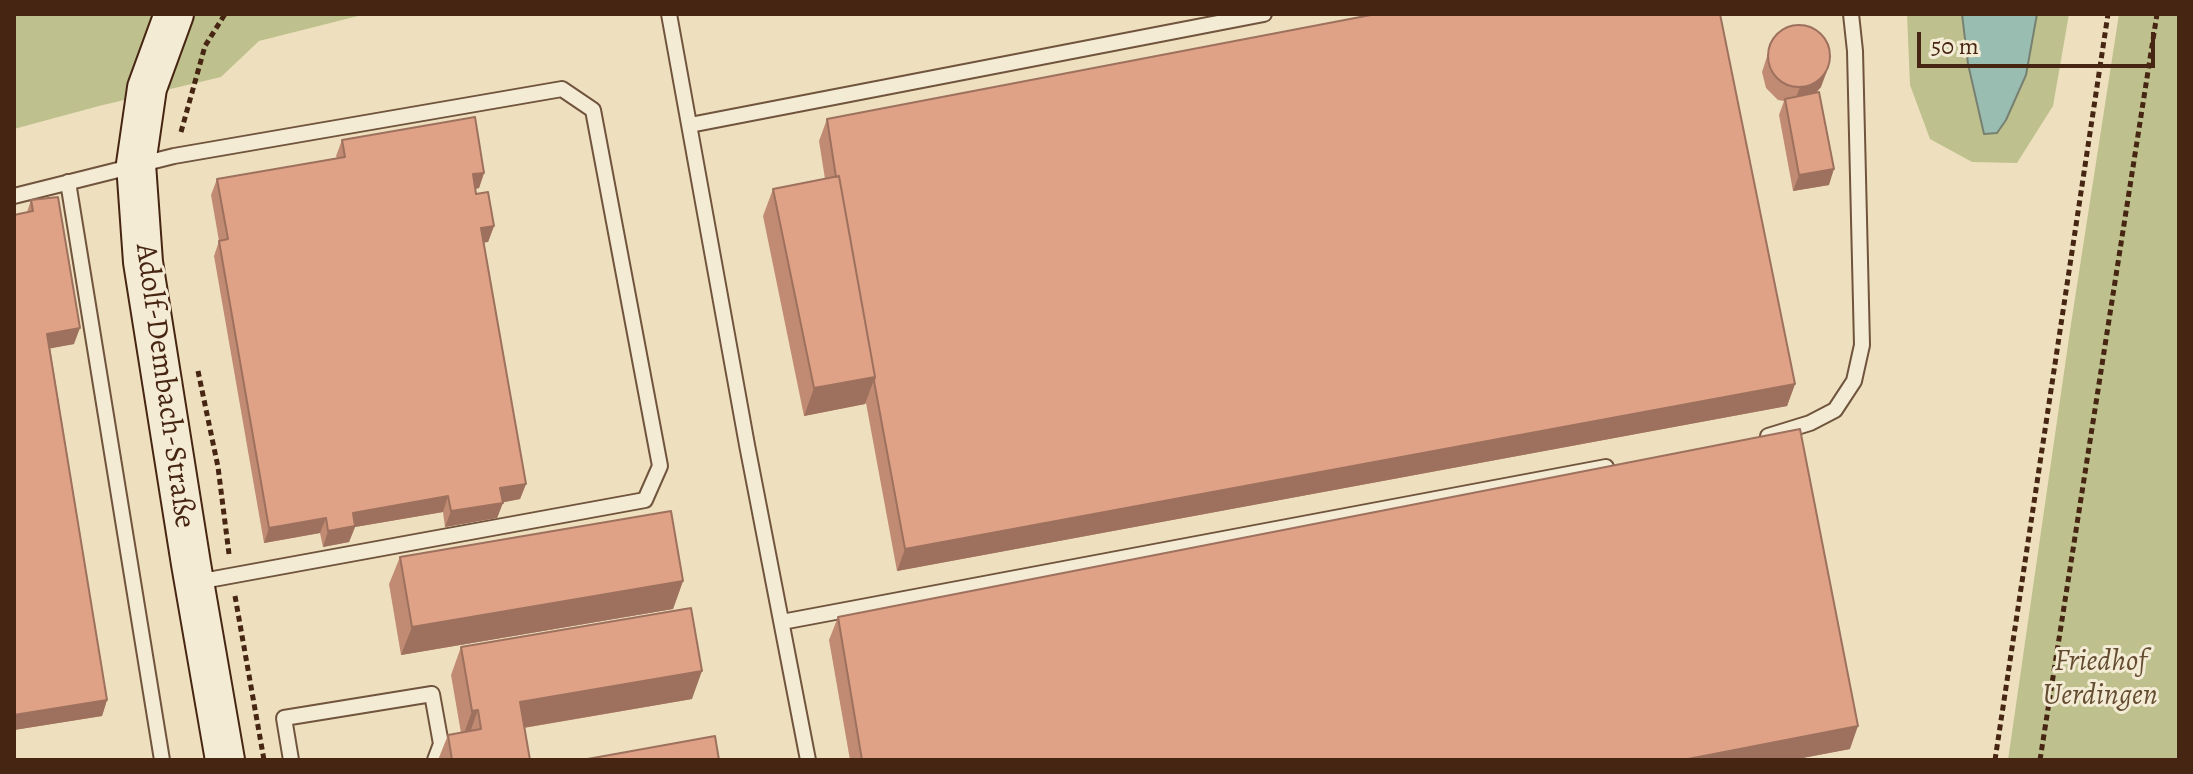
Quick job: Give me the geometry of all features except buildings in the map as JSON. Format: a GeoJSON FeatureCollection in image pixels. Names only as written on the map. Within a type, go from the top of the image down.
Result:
{"type":"FeatureCollection","features":[{"type":"Feature","properties":{"kind":"main road","name":"Adolf-Dembach-Straße"},"geometry":{"type":"LineString","coordinates":[[174,14],[147,88],[136,164],[143,262],[225,760]]}},
{"type":"Feature","properties":{"kind":"lane"},"geometry":{"type":"LineString","coordinates":[[669,14],[808,760]]}},
{"type":"Feature","properties":{"kind":"lane"},"geometry":{"type":"LineString","coordinates":[[690,125],[1264,14]]}},
{"type":"Feature","properties":{"kind":"lane"},"geometry":{"type":"LineString","coordinates":[[1760,438],[1810,423],[1835,410],[1854,381],[1857,369],[1862,329],[1855,51],[1851,14]]}},
{"type":"Feature","properties":{"kind":"lane"},"geometry":{"type":"LineString","coordinates":[[14,196],[174,156],[562,89],[593,110],[660,466],[645,500],[194,582]]}},
{"type":"Feature","properties":{"kind":"lane"},"geometry":{"type":"LineString","coordinates":[[68,182],[162,760]]}},
{"type":"Feature","properties":{"kind":"lane"},"geometry":{"type":"LineString","coordinates":[[782,622],[1620,464]]}},
{"type":"Feature","properties":{"kind":"lane"},"geometry":{"type":"LineString","coordinates":[[291,760],[284,718],[432,694],[441,744],[435,760]]}},
{"type":"Feature","properties":{"kind":"path"},"geometry":{"type":"LineString","coordinates":[[174,156],[205,46],[225,14]]}},
{"type":"Feature","properties":{"kind":"path"},"geometry":{"type":"LineString","coordinates":[[1995,760],[2108,14]]}},
{"type":"Feature","properties":{"kind":"path"},"geometry":{"type":"LineString","coordinates":[[2040,760],[2157,14]]}},
{"type":"Feature","properties":{"kind":"path"},"geometry":{"type":"LineString","coordinates":[[196,360],[218,467],[232,576],[264,760]]}},
{"type":"Feature","properties":{"kind":"green space"},"geometry":{"type":"Polygon","coordinates":[[[14,14],[366,14],[259,41],[221,77],[14,129],[14,14]]]}},
{"type":"Feature","properties":{"kind":"green space"},"geometry":{"type":"Polygon","coordinates":[[[1907,14],[2069,14],[2053,106],[2017,163],[1972,162],[1930,139],[1910,85],[1907,14]]]}},
{"type":"Feature","properties":{"kind":"green space","name":"Friedhof Uerdingen"},"geometry":{"type":"Polygon","coordinates":[[[2119,14],[2179,14],[2179,760],[2008,760],[2071,324],[2119,14]]]}},
{"type":"Feature","properties":{"kind":"water"},"geometry":{"type":"Polygon","coordinates":[[[1962,14],[2037,14],[2026,75],[1997,133],[1984,134],[1968,64],[1962,14]]]}}]}
